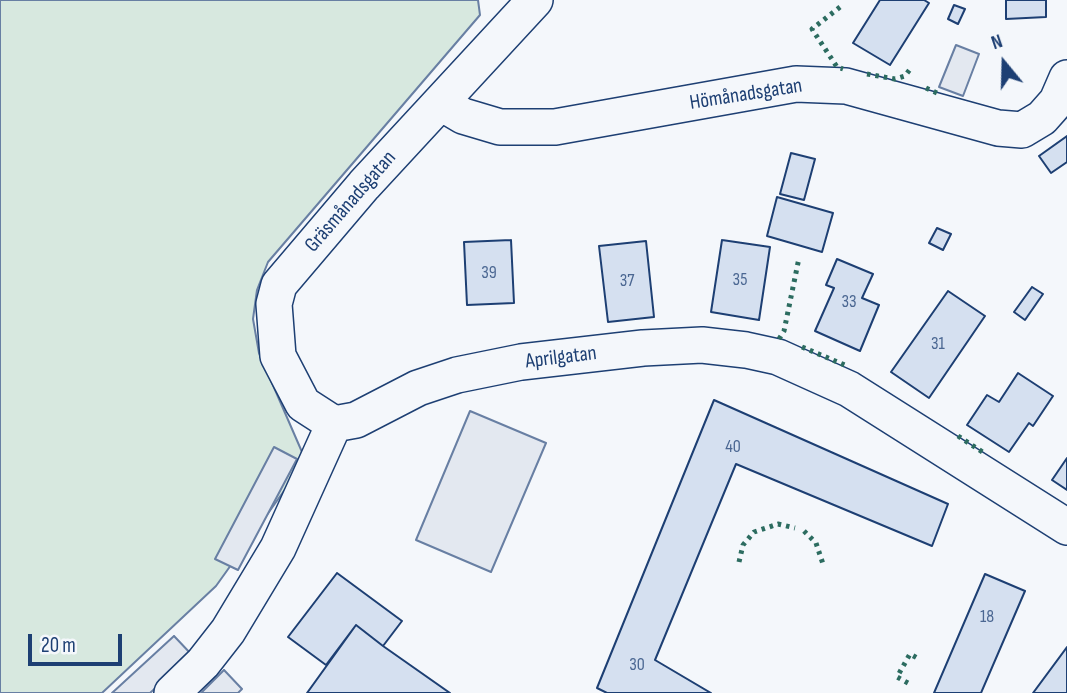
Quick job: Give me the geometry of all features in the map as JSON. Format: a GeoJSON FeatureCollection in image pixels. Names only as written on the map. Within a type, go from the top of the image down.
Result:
{"type":"FeatureCollection","features":[{"type":"Feature","properties":{"kind":"street","name":"Gräsmånadsgatan"},"geometry":{"type":"LineString","coordinates":[[334,424],[303,404],[278,356],[274,304],[279,285],[364,185],[535,0]]}},
{"type":"Feature","properties":{"kind":"street","name":"Hömånadsgatan"},"geometry":{"type":"LineString","coordinates":[[441,103],[463,116],[500,127],[555,127],[796,84],[846,86],[998,128],[1022,130],[1042,118],[1056,101],[1067,78]]}},
{"type":"Feature","properties":{"kind":"street","name":"Aprilgatan"},"geometry":{"type":"LineString","coordinates":[[334,424],[366,416],[418,388],[457,375],[521,362],[643,348],[702,345],[746,350],[778,357],[849,389],[1067,527]]}},
{"type":"Feature","properties":{"kind":"street"},"geometry":{"type":"LineString","coordinates":[[172,693],[203,663],[235,619],[278,548],[334,424]]}},
{"type":"Feature","properties":{"kind":"shaded area"},"geometry":{"type":"Polygon","coordinates":[[[0,0],[478,0],[480,15],[268,262],[257,290],[253,319],[259,353],[302,452],[289,484],[216,586],[102,693],[0,693],[0,0]]]}},
{"type":"Feature","properties":{"kind":"shaded area"},"geometry":{"type":"Polygon","coordinates":[[[956,45],[979,54],[963,96],[939,87],[956,45]]]}},
{"type":"Feature","properties":{"kind":"shaded area"},"geometry":{"type":"Polygon","coordinates":[[[470,411],[546,443],[491,572],[416,540],[470,411]]]}},
{"type":"Feature","properties":{"kind":"shaded area"},"geometry":{"type":"Polygon","coordinates":[[[274,447],[297,459],[238,570],[215,559],[274,447]]]}},
{"type":"Feature","properties":{"kind":"shaded area"},"geometry":{"type":"Polygon","coordinates":[[[174,636],[192,655],[150,693],[112,693],[174,636]]]}},
{"type":"Feature","properties":{"kind":"shaded area"},"geometry":{"type":"Polygon","coordinates":[[[224,670],[242,689],[238,693],[201,693],[224,670]]]}},
{"type":"Feature","properties":{"kind":"building"},"geometry":{"type":"Polygon","coordinates":[[[880,0],[924,0],[929,3],[890,65],[853,43],[880,0]]]}},
{"type":"Feature","properties":{"kind":"building"},"geometry":{"type":"Polygon","coordinates":[[[1006,0],[1046,0],[1046,17],[1006,19],[1006,0]]]}},
{"type":"Feature","properties":{"kind":"building"},"geometry":{"type":"Polygon","coordinates":[[[954,5],[965,9],[958,24],[948,19],[954,5]]]}},
{"type":"Feature","properties":{"kind":"building"},"geometry":{"type":"Polygon","coordinates":[[[1067,136],[1067,162],[1051,173],[1039,156],[1067,136]]]}},
{"type":"Feature","properties":{"kind":"building"},"geometry":{"type":"Polygon","coordinates":[[[791,153],[815,159],[804,200],[780,194],[791,153]]]}},
{"type":"Feature","properties":{"kind":"building"},"geometry":{"type":"Polygon","coordinates":[[[777,197],[833,213],[822,252],[767,236],[777,197]]]}},
{"type":"Feature","properties":{"kind":"building"},"geometry":{"type":"Polygon","coordinates":[[[937,228],[951,234],[943,250],[929,243],[937,228]]]}},
{"type":"Feature","properties":{"kind":"building"},"geometry":{"type":"Polygon","coordinates":[[[511,240],[514,303],[467,305],[464,242],[511,240]]]}},
{"type":"Feature","properties":{"kind":"building"},"geometry":{"type":"Polygon","coordinates":[[[722,240],[770,247],[759,320],[711,312],[722,240]]]}},
{"type":"Feature","properties":{"kind":"building"},"geometry":{"type":"Polygon","coordinates":[[[646,241],[654,317],[608,322],[599,246],[646,241]]]}},
{"type":"Feature","properties":{"kind":"building"},"geometry":{"type":"Polygon","coordinates":[[[837,259],[873,274],[862,298],[879,305],[860,351],[815,331],[834,288],[826,285],[837,259]]]}},
{"type":"Feature","properties":{"kind":"building"},"geometry":{"type":"Polygon","coordinates":[[[1032,287],[1043,294],[1025,320],[1014,312],[1032,287]]]}},
{"type":"Feature","properties":{"kind":"building"},"geometry":{"type":"Polygon","coordinates":[[[948,291],[985,316],[929,398],[891,372],[948,291]]]}},
{"type":"Feature","properties":{"kind":"building"},"geometry":{"type":"Polygon","coordinates":[[[1018,373],[1053,396],[1033,426],[1029,423],[1009,452],[967,425],[987,395],[999,402],[1018,373]]]}},
{"type":"Feature","properties":{"kind":"building"},"geometry":{"type":"Polygon","coordinates":[[[714,400],[948,504],[932,546],[736,464],[655,660],[711,693],[607,693],[597,688],[714,400]]]}},
{"type":"Feature","properties":{"kind":"building"},"geometry":{"type":"Polygon","coordinates":[[[1067,458],[1067,490],[1052,480],[1067,458]]]}},
{"type":"Feature","properties":{"kind":"building"},"geometry":{"type":"Polygon","coordinates":[[[337,573],[402,621],[383,646],[356,625],[326,665],[288,637],[337,573]]]}},
{"type":"Feature","properties":{"kind":"building"},"geometry":{"type":"Polygon","coordinates":[[[985,574],[1025,591],[981,693],[934,693],[985,574]]]}},
{"type":"Feature","properties":{"kind":"building"},"geometry":{"type":"Polygon","coordinates":[[[356,625],[383,646],[450,693],[307,693],[356,625]]]}},
{"type":"Feature","properties":{"kind":"building"},"geometry":{"type":"Polygon","coordinates":[[[1067,647],[1067,693],[1033,693],[1067,647]]]}},
{"type":"Feature","properties":{"kind":"hedge"},"geometry":{"type":"LineString","coordinates":[[840,7],[812,29],[837,67],[843,69]]}},
{"type":"Feature","properties":{"kind":"hedge"},"geometry":{"type":"LineString","coordinates":[[867,74],[895,79],[905,76],[911,68]]}},
{"type":"Feature","properties":{"kind":"hedge"},"geometry":{"type":"LineString","coordinates":[[926,88],[939,94]]}},
{"type":"Feature","properties":{"kind":"hedge"},"geometry":{"type":"LineString","coordinates":[[779,339],[784,331],[799,258]]}},
{"type":"Feature","properties":{"kind":"hedge"},"geometry":{"type":"LineString","coordinates":[[802,347],[847,366]]}},
{"type":"Feature","properties":{"kind":"hedge"},"geometry":{"type":"LineString","coordinates":[[958,436],[984,453]]}},
{"type":"Feature","properties":{"kind":"hedge"},"geometry":{"type":"LineString","coordinates":[[739,562],[743,545],[754,532],[778,524],[795,528]]}},
{"type":"Feature","properties":{"kind":"hedge"},"geometry":{"type":"LineString","coordinates":[[804,531],[816,543],[823,564]]}},
{"type":"Feature","properties":{"kind":"hedge"},"geometry":{"type":"LineString","coordinates":[[908,683],[897,677],[910,654],[919,659]]}}]}
